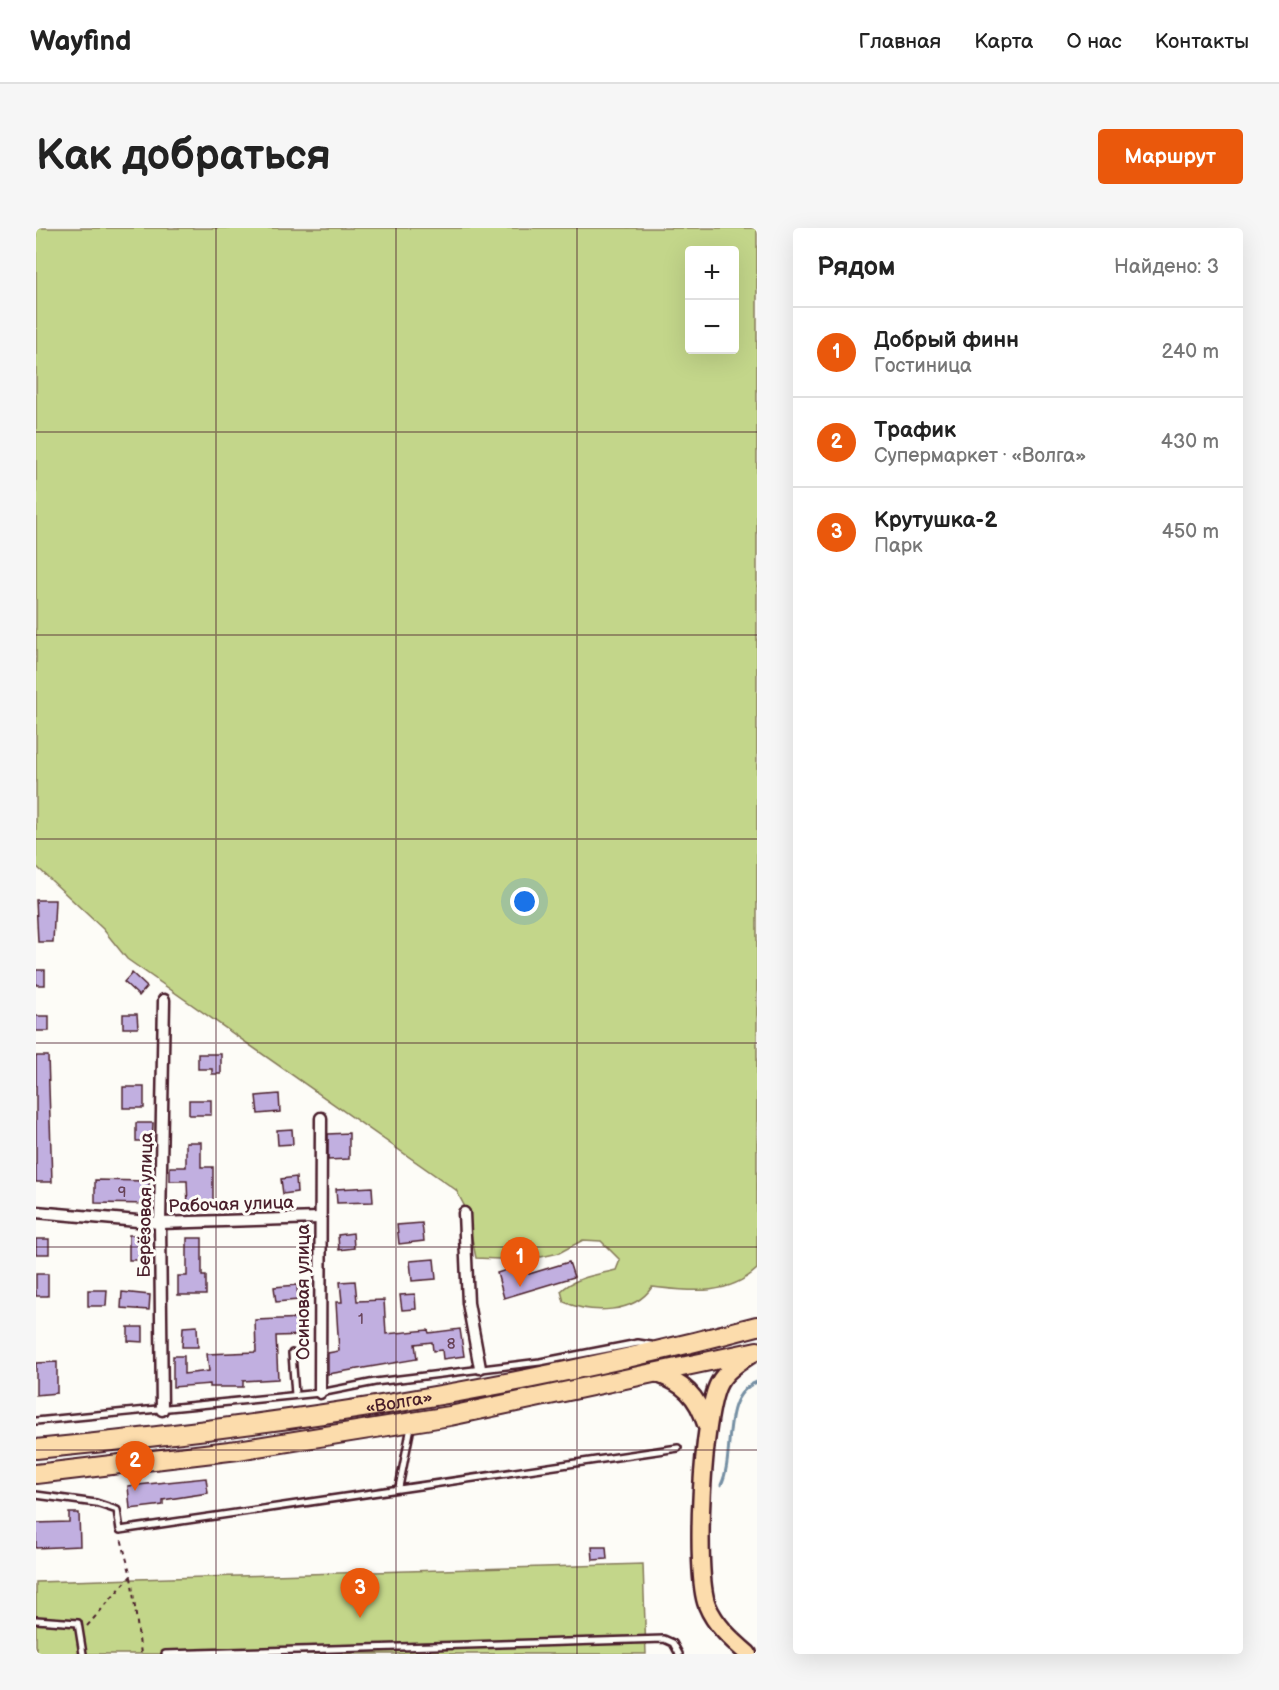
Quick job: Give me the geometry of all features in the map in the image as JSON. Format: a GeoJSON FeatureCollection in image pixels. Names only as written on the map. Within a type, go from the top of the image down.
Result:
{"type":"FeatureCollection","features":[{"type":"Feature","properties":{"kind":"highway","name":"«Волга»"},"geometry":{"type":"LineString","coordinates":[[36,1449],[322,1416],[484,1388],[757,1326]]}},
{"type":"Feature","properties":{"kind":"highway","name":"«Волга»"},"geometry":{"type":"LineString","coordinates":[[36,1474],[238,1450],[412,1422],[757,1351]]}},
{"type":"Feature","properties":{"kind":"main road"},"geometry":{"type":"LineString","coordinates":[[748,1654],[719,1625],[708,1607],[702,1588],[702,1522],[707,1428],[712,1400],[721,1378],[735,1365],[757,1351]]}},
{"type":"Feature","properties":{"kind":"main road"},"geometry":{"type":"LineString","coordinates":[[656,1373],[685,1386],[694,1394],[701,1407],[707,1428]]}},
{"type":"Feature","properties":{"kind":"street","name":"Берёзовая улица"},"geometry":{"type":"LineString","coordinates":[[162,1410],[160,1223],[164,1000]]}},
{"type":"Feature","properties":{"kind":"street","name":"Осиновая улица"},"geometry":{"type":"LineString","coordinates":[[320,1393],[321,1118]]}},
{"type":"Feature","properties":{"kind":"street","name":"Рабочая улица"},"geometry":{"type":"LineString","coordinates":[[36,1212],[160,1223],[319,1218]]}},
{"type":"Feature","properties":{"kind":"street"},"geometry":{"type":"LineString","coordinates":[[464,1213],[468,1303],[480,1368]]}},
{"type":"Feature","properties":{"kind":"lane"},"geometry":{"type":"LineString","coordinates":[[36,1421],[320,1393],[375,1382],[540,1362],[638,1343],[671,1347]]}},
{"type":"Feature","properties":{"kind":"lane"},"geometry":{"type":"LineString","coordinates":[[292,1353],[296,1395]]}},
{"type":"Feature","properties":{"kind":"lane"},"geometry":{"type":"LineString","coordinates":[[399,1487],[412,1422]]}},
{"type":"Feature","properties":{"kind":"lane"},"geometry":{"type":"LineString","coordinates":[[36,1495],[43,1498],[96,1503],[117,1510],[120,1530],[399,1487],[414,1488],[678,1448]]}},
{"type":"Feature","properties":{"kind":"lane"},"geometry":{"type":"LineString","coordinates":[[36,1620],[78,1623],[83,1654]]}},
{"type":"Feature","properties":{"kind":"lane"},"geometry":{"type":"LineString","coordinates":[[165,1654],[664,1640],[673,1643],[680,1654]]}},
{"type":"Feature","properties":{"kind":"path"},"geometry":{"type":"LineString","coordinates":[[120,1530],[130,1576],[141,1654]]}},
{"type":"Feature","properties":{"kind":"path"},"geometry":{"type":"LineString","coordinates":[[80,1635],[130,1576]]}},
{"type":"Feature","properties":{"kind":"green space"},"geometry":{"type":"Polygon","coordinates":[[[36,228],[757,228],[757,1269],[745,1278],[721,1288],[680,1290],[652,1287],[644,1296],[623,1307],[599,1310],[564,1302],[561,1291],[580,1280],[616,1270],[620,1260],[601,1241],[583,1240],[559,1253],[541,1257],[522,1252],[499,1259],[476,1258],[466,1209],[456,1190],[127,959],[103,929],[36,866],[36,228]]]}},
{"type":"Feature","properties":{"kind":"green space"},"geometry":{"type":"Polygon","coordinates":[[[643,1564],[646,1654],[36,1654],[36,1582],[643,1564]]]}},
{"type":"Feature","properties":{"kind":"building"},"geometry":{"type":"Polygon","coordinates":[[[36,900],[55,900],[53,942],[38,942],[36,900]]]}},
{"type":"Feature","properties":{"kind":"building"},"geometry":{"type":"Polygon","coordinates":[[[36,970],[45,970],[45,985],[36,985],[36,970]]]}},
{"type":"Feature","properties":{"kind":"building"},"geometry":{"type":"Polygon","coordinates":[[[132,973],[147,987],[139,996],[124,982],[132,973]]]}},
{"type":"Feature","properties":{"kind":"building"},"geometry":{"type":"Polygon","coordinates":[[[123,1014],[137,1014],[138,1028],[123,1028],[123,1014]]]}},
{"type":"Feature","properties":{"kind":"building"},"geometry":{"type":"Polygon","coordinates":[[[36,1016],[49,1016],[49,1031],[36,1031],[36,1016]]]}},
{"type":"Feature","properties":{"kind":"building"},"geometry":{"type":"Polygon","coordinates":[[[198,1054],[221,1054],[221,1074],[212,1074],[212,1069],[198,1069],[198,1054]]]}},
{"type":"Feature","properties":{"kind":"building"},"geometry":{"type":"Polygon","coordinates":[[[36,1056],[48,1056],[52,1182],[36,1182],[36,1056]]]}},
{"type":"Feature","properties":{"kind":"building"},"geometry":{"type":"Polygon","coordinates":[[[123,1087],[144,1087],[144,1108],[123,1108],[123,1087]]]}},
{"type":"Feature","properties":{"kind":"building"},"geometry":{"type":"Polygon","coordinates":[[[279,1094],[280,1112],[258,1114],[256,1096],[279,1094]]]}},
{"type":"Feature","properties":{"kind":"building"},"geometry":{"type":"Polygon","coordinates":[[[189,1100],[211,1100],[211,1115],[189,1115],[189,1100]]]}},
{"type":"Feature","properties":{"kind":"building"},"geometry":{"type":"Polygon","coordinates":[[[136,1123],[153,1123],[152,1141],[136,1141],[136,1123]]]}},
{"type":"Feature","properties":{"kind":"building"},"geometry":{"type":"Polygon","coordinates":[[[292,1129],[293,1144],[278,1145],[277,1130],[292,1129]]]}},
{"type":"Feature","properties":{"kind":"building"},"geometry":{"type":"Polygon","coordinates":[[[349,1133],[349,1159],[328,1160],[328,1134],[349,1133]]]}},
{"type":"Feature","properties":{"kind":"building"},"geometry":{"type":"Polygon","coordinates":[[[186,1142],[201,1142],[201,1167],[213,1167],[213,1207],[188,1207],[187,1181],[170,1181],[170,1167],[186,1167],[186,1142]]]}},
{"type":"Feature","properties":{"kind":"building"},"geometry":{"type":"Polygon","coordinates":[[[296,1177],[297,1192],[283,1194],[281,1179],[296,1177]]]}},
{"type":"Feature","properties":{"kind":"building"},"geometry":{"type":"Polygon","coordinates":[[[95,1180],[149,1181],[149,1204],[95,1203],[95,1180]]]}},
{"type":"Feature","properties":{"kind":"building"},"geometry":{"type":"Polygon","coordinates":[[[372,1187],[373,1202],[337,1203],[336,1189],[372,1187]]]}},
{"type":"Feature","properties":{"kind":"building"},"geometry":{"type":"Polygon","coordinates":[[[422,1223],[424,1241],[399,1244],[397,1225],[422,1223]]]}},
{"type":"Feature","properties":{"kind":"building"},"geometry":{"type":"Polygon","coordinates":[[[353,1233],[354,1248],[339,1250],[338,1235],[353,1233]]]}},
{"type":"Feature","properties":{"kind":"building"},"geometry":{"type":"Polygon","coordinates":[[[129,1235],[144,1235],[144,1260],[129,1260],[129,1235]]]}},
{"type":"Feature","properties":{"kind":"building"},"geometry":{"type":"Polygon","coordinates":[[[187,1238],[202,1238],[202,1276],[206,1276],[206,1295],[178,1295],[178,1276],[187,1276],[187,1238]]]}},
{"type":"Feature","properties":{"kind":"building"},"geometry":{"type":"Polygon","coordinates":[[[36,1239],[49,1239],[49,1254],[36,1254],[36,1239]]]}},
{"type":"Feature","properties":{"kind":"building"},"geometry":{"type":"Polygon","coordinates":[[[434,1259],[436,1279],[412,1281],[410,1261],[434,1259]]]}},
{"type":"Feature","properties":{"kind":"building"},"geometry":{"type":"Polygon","coordinates":[[[569,1262],[574,1277],[504,1298],[497,1273],[526,1264],[529,1274],[569,1262]]]}},
{"type":"Feature","properties":{"kind":"building"},"geometry":{"type":"Polygon","coordinates":[[[36,1274],[48,1274],[48,1296],[36,1296],[36,1274]]]}},
{"type":"Feature","properties":{"kind":"building"},"geometry":{"type":"Polygon","coordinates":[[[355,1281],[357,1301],[384,1300],[386,1334],[428,1330],[429,1333],[460,1329],[464,1356],[443,1359],[442,1350],[433,1351],[432,1342],[415,1344],[417,1359],[328,1374],[328,1353],[339,1351],[336,1302],[342,1302],[340,1282],[355,1281]]]}},
{"type":"Feature","properties":{"kind":"building"},"geometry":{"type":"Polygon","coordinates":[[[297,1285],[298,1300],[276,1302],[274,1287],[297,1285]]]}},
{"type":"Feature","properties":{"kind":"building"},"geometry":{"type":"Polygon","coordinates":[[[88,1290],[107,1290],[106,1306],[88,1306],[88,1290]]]}},
{"type":"Feature","properties":{"kind":"building"},"geometry":{"type":"Polygon","coordinates":[[[122,1292],[150,1295],[149,1310],[121,1308],[122,1292]]]}},
{"type":"Feature","properties":{"kind":"building"},"geometry":{"type":"Polygon","coordinates":[[[415,1294],[416,1309],[402,1310],[400,1295],[415,1294]]]}},
{"type":"Feature","properties":{"kind":"building"},"geometry":{"type":"Polygon","coordinates":[[[306,1318],[307,1335],[276,1336],[278,1379],[243,1381],[243,1387],[210,1387],[210,1384],[173,1387],[173,1356],[184,1356],[184,1374],[209,1371],[207,1354],[256,1352],[255,1320],[306,1318]]]}},
{"type":"Feature","properties":{"kind":"building"},"geometry":{"type":"Polygon","coordinates":[[[197,1326],[198,1347],[182,1347],[183,1327],[197,1326]]]}},
{"type":"Feature","properties":{"kind":"building"},"geometry":{"type":"Polygon","coordinates":[[[128,1327],[143,1327],[143,1342],[128,1341],[128,1327]]]}},
{"type":"Feature","properties":{"kind":"building"},"geometry":{"type":"Polygon","coordinates":[[[57,1362],[57,1393],[36,1395],[36,1363],[57,1362]]]}},
{"type":"Feature","properties":{"kind":"building"},"geometry":{"type":"Polygon","coordinates":[[[206,1478],[208,1493],[163,1500],[163,1505],[130,1509],[128,1486],[206,1478]]]}},
{"type":"Feature","properties":{"kind":"building"},"geometry":{"type":"Polygon","coordinates":[[[69,1513],[79,1513],[80,1546],[36,1548],[36,1523],[69,1522],[69,1513]]]}},
{"type":"Feature","properties":{"kind":"building"},"geometry":{"type":"Polygon","coordinates":[[[592,1547],[606,1547],[607,1559],[593,1560],[592,1547]]]}},
{"type":"Feature","properties":{"kind":"waterway"},"geometry":{"type":"LineString","coordinates":[[721,1485],[728,1458],[730,1427],[737,1400],[745,1389],[757,1382]]}},
{"type":"Feature","properties":{"kind":"place","name":"Добрый финн"},"geometry":{"type":"Point","coordinates":[520,1287]}},
{"type":"Feature","properties":{"kind":"place","name":"Трафик"},"geometry":{"type":"Point","coordinates":[135,1491]}},
{"type":"Feature","properties":{"kind":"place","name":"Крутушка-2"},"geometry":{"type":"Point","coordinates":[360,1618]}}]}
